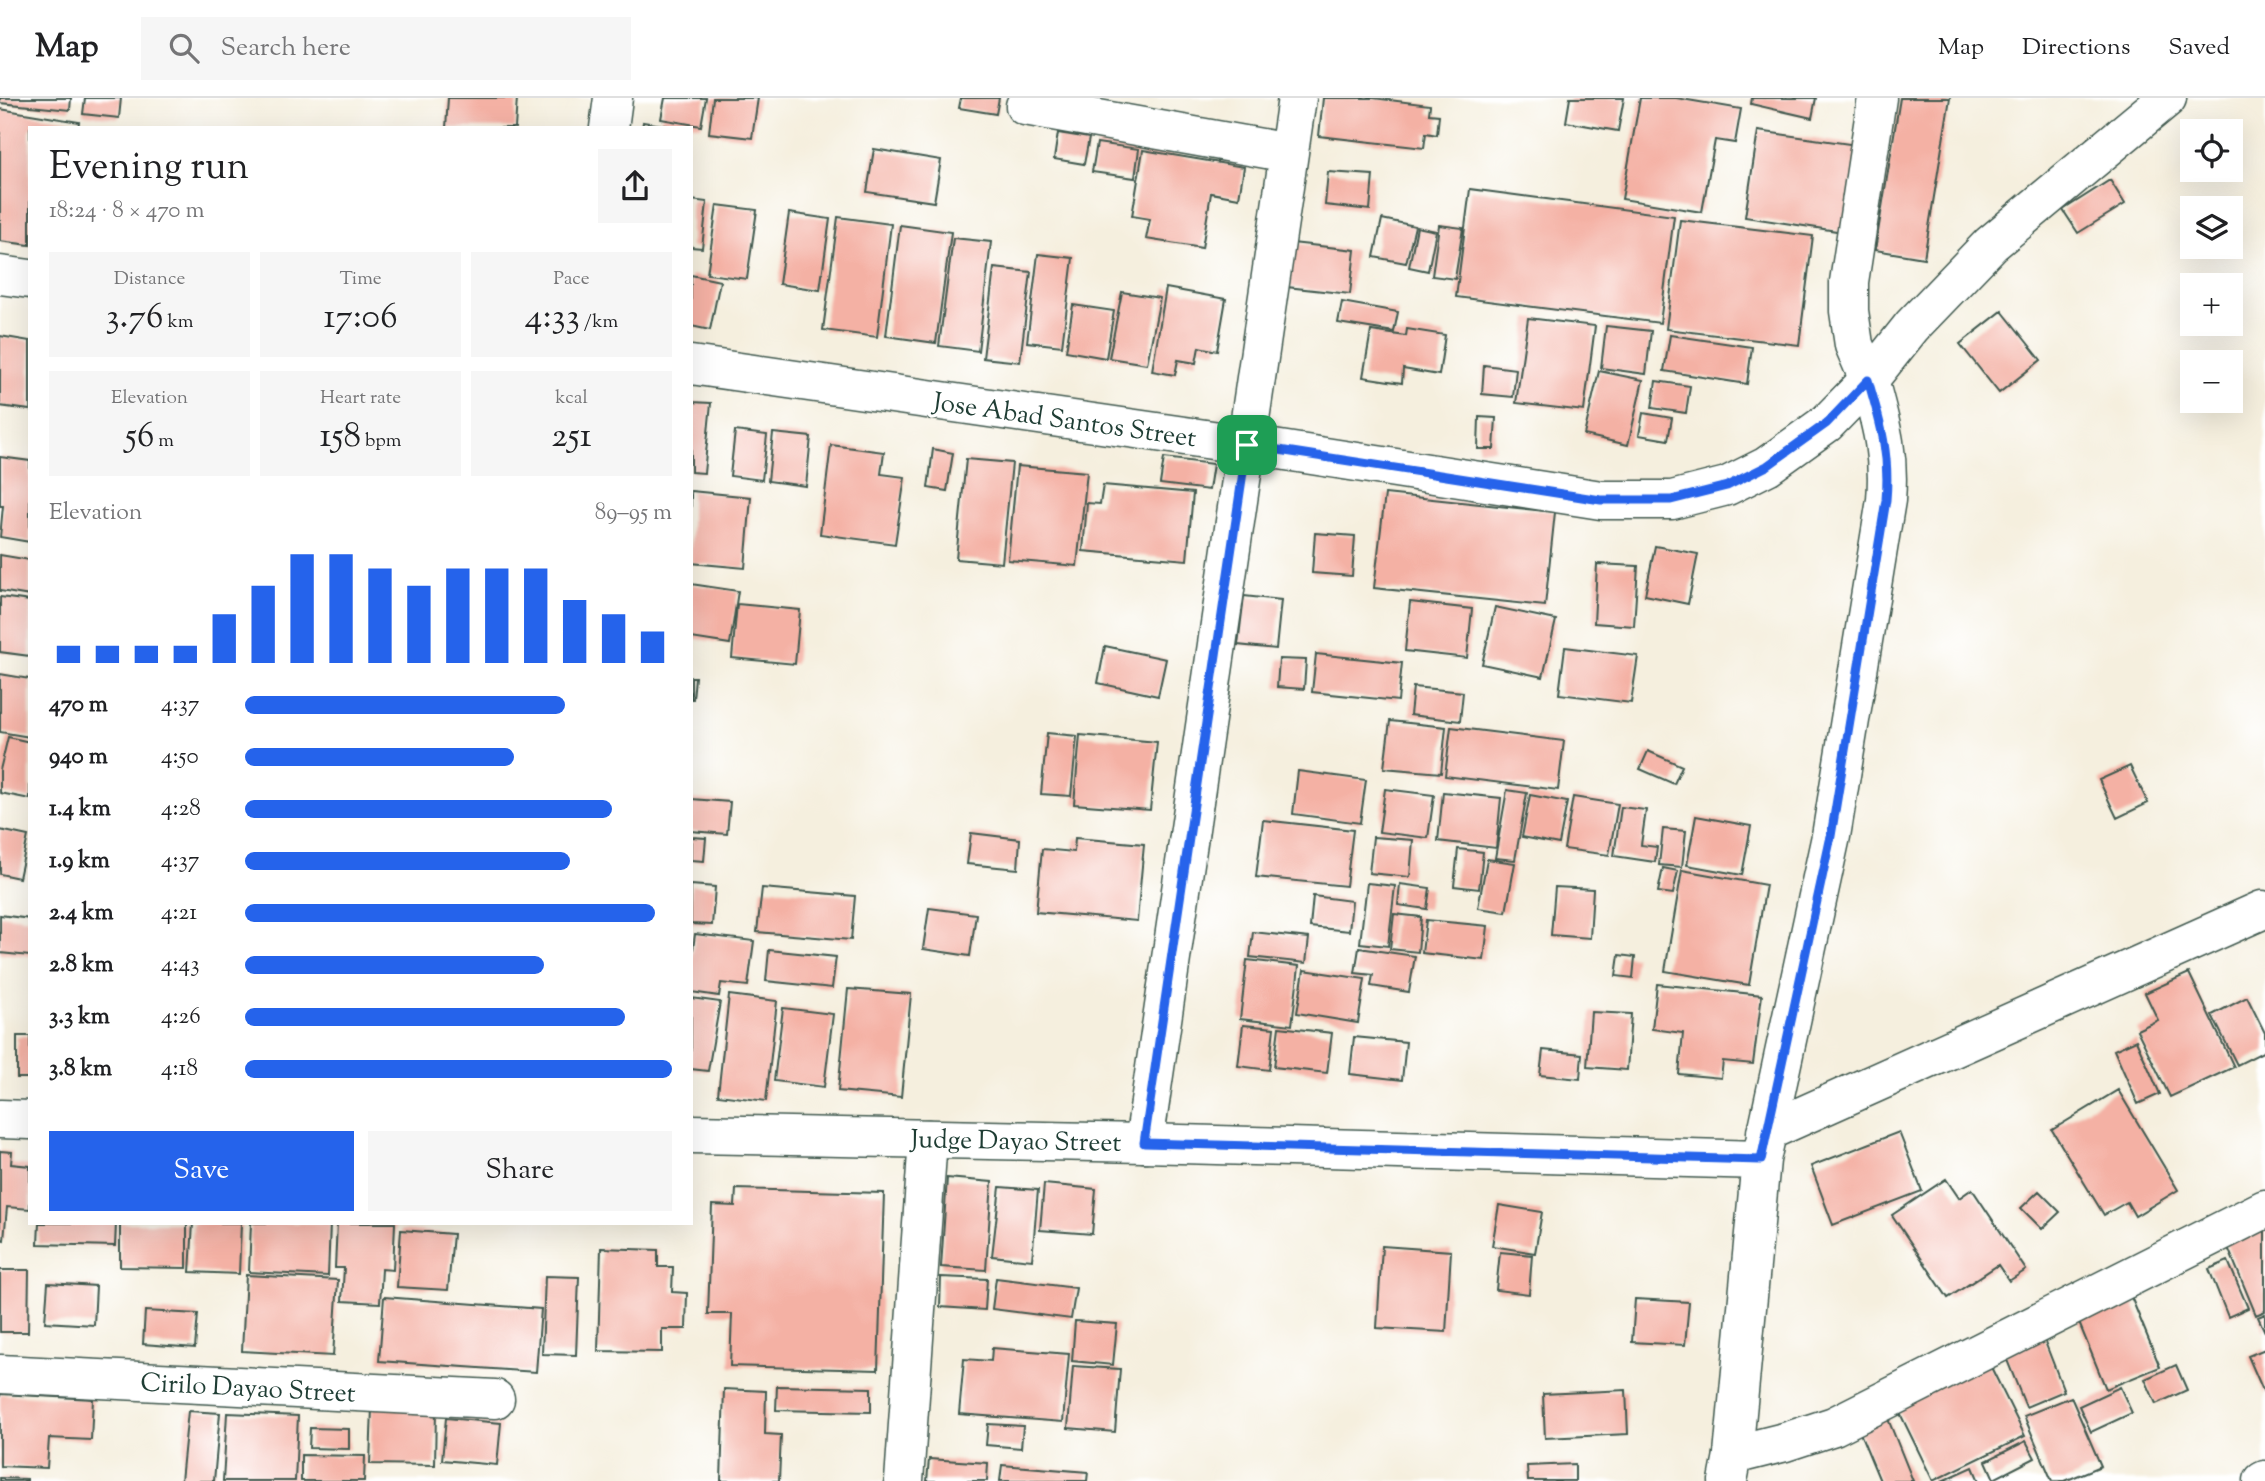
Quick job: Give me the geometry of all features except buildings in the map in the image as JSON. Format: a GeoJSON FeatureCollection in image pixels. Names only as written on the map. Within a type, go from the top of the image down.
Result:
{"type":"FeatureCollection","features":[{"type":"Feature","properties":{"kind":"street"},"geometry":{"type":"LineString","coordinates":[[609,126],[612,98]]}},
{"type":"Feature","properties":{"kind":"street"},"geometry":{"type":"LineString","coordinates":[[1144,1143],[1297,98]]}},
{"type":"Feature","properties":{"kind":"street"},"geometry":{"type":"LineString","coordinates":[[1730,1468],[1764,1146],[1831,836],[1886,500],[1889,470],[1885,442],[1868,380],[1854,345],[1849,312],[1849,282],[1877,98]]}},
{"type":"Feature","properties":{"kind":"street","name":"Jose Abad Santos Street"},"geometry":{"type":"LineString","coordinates":[[693,365],[1247,445],[1601,500],[1671,500],[1727,486],[1767,466],[1827,423],[1868,380],[1912,326],[1991,244],[2166,98]]}},
{"type":"Feature","properties":{"kind":"street"},"geometry":{"type":"LineString","coordinates":[[1025,106],[1289,153]]}},
{"type":"Feature","properties":{"kind":"street"},"geometry":{"type":"LineString","coordinates":[[0,275],[28,279]]}},
{"type":"Feature","properties":{"kind":"street"},"geometry":{"type":"LineString","coordinates":[[1764,1146],[2262,909]]}},
{"type":"Feature","properties":{"kind":"street"},"geometry":{"type":"LineString","coordinates":[[0,1119],[28,1120]]}},
{"type":"Feature","properties":{"kind":"street","name":"Judge Dayao Street"},"geometry":{"type":"LineString","coordinates":[[693,1134],[1144,1143],[1764,1146]]}},
{"type":"Feature","properties":{"kind":"street"},"geometry":{"type":"LineString","coordinates":[[904,1481],[928,1139]]}},
{"type":"Feature","properties":{"kind":"street"},"geometry":{"type":"LineString","coordinates":[[1730,1468],[1846,1420],[2265,1209]]}},
{"type":"Feature","properties":{"kind":"street","name":"Cirilo Dayao Street"},"geometry":{"type":"LineString","coordinates":[[0,1374],[495,1399]]}},
{"type":"Feature","properties":{"kind":"route"},"geometry":{"type":"LineString","coordinates":[[1868,380],[1885,442],[1889,470],[1886,500],[1831,836],[1761,1160],[1144,1143],[1247,445],[1601,500],[1671,500],[1727,486],[1767,466],[1827,423],[1868,380]]}}]}
